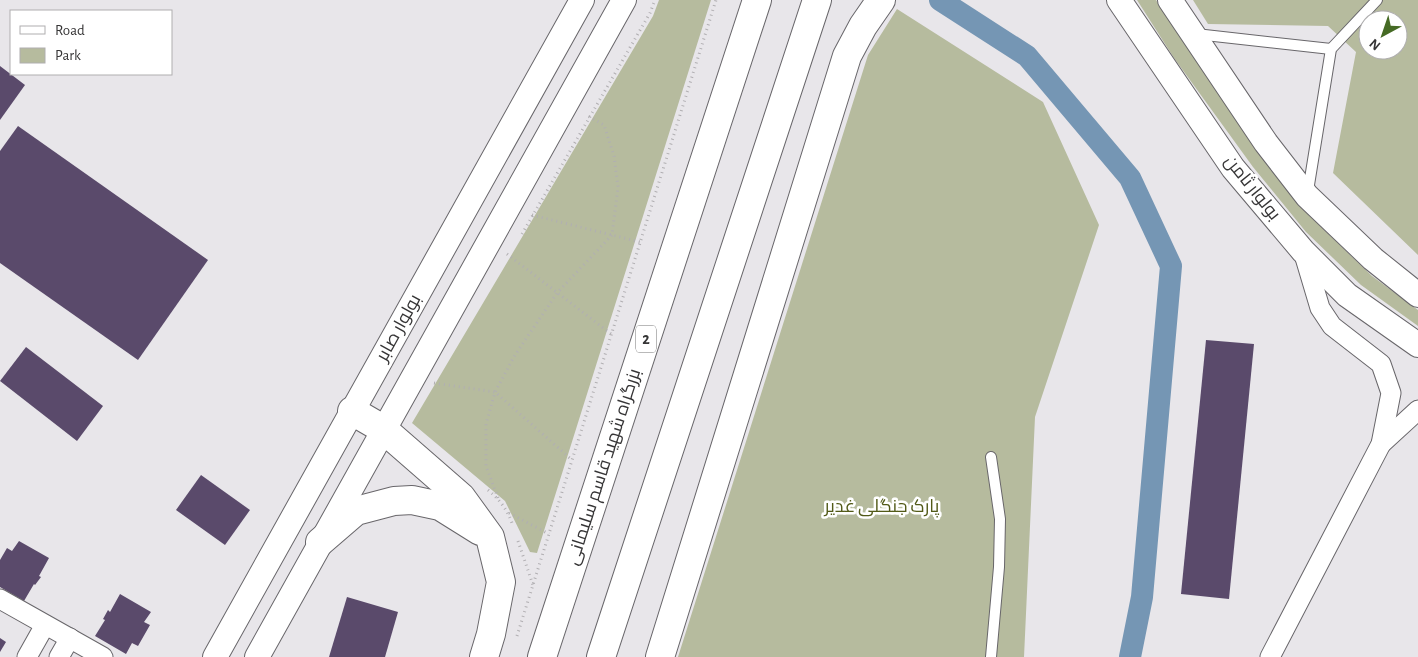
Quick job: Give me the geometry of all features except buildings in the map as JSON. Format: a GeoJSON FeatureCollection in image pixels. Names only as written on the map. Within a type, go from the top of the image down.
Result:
{"type":"FeatureCollection","features":[{"type":"Feature","properties":{"kind":"highway"},"geometry":{"type":"LineString","coordinates":[[601,657],[817,0]]}},
{"type":"Feature","properties":{"kind":"highway"},"geometry":{"type":"LineString","coordinates":[[660,657],[847,56],[863,26],[881,0]]}},
{"type":"Feature","properties":{"kind":"highway","name":"بزرگراه شهید قاسم سلیمانی"},"geometry":{"type":"LineString","coordinates":[[542,657],[754,10]]}},
{"type":"Feature","properties":{"kind":"highway"},"geometry":{"type":"LineString","coordinates":[[352,411],[383,429],[502,534],[501,582],[487,645]]}},
{"type":"Feature","properties":{"kind":"highway"},"geometry":{"type":"LineString","coordinates":[[320,542],[356,511],[394,501],[412,500],[440,506],[502,534]]}},
{"type":"Feature","properties":{"kind":"street","name":"بولوار صابر"},"geometry":{"type":"LineString","coordinates":[[215,657],[582,0]]}},
{"type":"Feature","properties":{"kind":"street","name":"بولوار صابر"},"geometry":{"type":"LineString","coordinates":[[257,657],[624,0]]}},
{"type":"Feature","properties":{"kind":"street","name":"بولوار ثامن"},"geometry":{"type":"LineString","coordinates":[[1119,0],[1233,168],[1303,252],[1348,295],[1418,345]]}},
{"type":"Feature","properties":{"kind":"street"},"geometry":{"type":"LineString","coordinates":[[1170,0],[1266,143],[1307,196],[1373,259],[1418,295]]}},
{"type":"Feature","properties":{"kind":"street"},"geometry":{"type":"LineString","coordinates":[[1270,657],[1381,444],[1391,393],[1381,364],[1332,326],[1320,308],[1303,252]]}},
{"type":"Feature","properties":{"kind":"street"},"geometry":{"type":"LineString","coordinates":[[1381,444],[1418,410]]}},
{"type":"Feature","properties":{"kind":"street"},"geometry":{"type":"LineString","coordinates":[[0,599],[102,657]]}},
{"type":"Feature","properties":{"kind":"street"},"geometry":{"type":"LineString","coordinates":[[27,657],[45,625]]}},
{"type":"Feature","properties":{"kind":"street"},"geometry":{"type":"LineString","coordinates":[[59,657],[70,638]]}},
{"type":"Feature","properties":{"kind":"lane"},"geometry":{"type":"LineString","coordinates":[[1307,196],[1331,49],[1377,0]]}},
{"type":"Feature","properties":{"kind":"lane"},"geometry":{"type":"LineString","coordinates":[[1192,33],[1331,49]]}},
{"type":"Feature","properties":{"kind":"lane"},"geometry":{"type":"LineString","coordinates":[[991,457],[1000,519],[1000,567],[991,657]]}},
{"type":"Feature","properties":{"kind":"path"},"geometry":{"type":"LineString","coordinates":[[518,239],[650,13],[655,0]]}},
{"type":"Feature","properties":{"kind":"path"},"geometry":{"type":"LineString","coordinates":[[487,645],[517,636],[716,0]]}},
{"type":"Feature","properties":{"kind":"path"},"geometry":{"type":"LineString","coordinates":[[549,534],[508,513],[498,498],[486,466],[486,424],[495,392],[515,355],[558,293],[612,235],[618,187],[614,156],[604,125],[566,103]]}},
{"type":"Feature","properties":{"kind":"path"},"geometry":{"type":"LineString","coordinates":[[532,215],[640,242]]}},
{"type":"Feature","properties":{"kind":"path"},"geometry":{"type":"LineString","coordinates":[[489,240],[611,334]]}},
{"type":"Feature","properties":{"kind":"path"},"geometry":{"type":"LineString","coordinates":[[509,256],[514,248]]}},
{"type":"Feature","properties":{"kind":"path"},"geometry":{"type":"LineString","coordinates":[[435,383],[440,375]]}},
{"type":"Feature","properties":{"kind":"path"},"geometry":{"type":"LineString","coordinates":[[411,380],[495,392],[572,460]]}},
{"type":"Feature","properties":{"kind":"path"},"geometry":{"type":"LineString","coordinates":[[483,486],[498,498],[502,534]]}},
{"type":"Feature","properties":{"kind":"path"},"geometry":{"type":"LineString","coordinates":[[502,534],[508,513]]}},
{"type":"Feature","properties":{"kind":"path"},"geometry":{"type":"LineString","coordinates":[[518,540],[533,585]]}},
{"type":"Feature","properties":{"kind":"green space"},"geometry":{"type":"Polygon","coordinates":[[[659,0],[711,0],[537,553],[530,552],[505,501],[412,423],[653,16],[659,0]]]}},
{"type":"Feature","properties":{"kind":"green space"},"geometry":{"type":"Polygon","coordinates":[[[1137,0],[1156,0],[1262,156],[1315,221],[1372,276],[1418,310],[1418,326],[1361,285],[1306,232],[1253,167],[1174,58],[1137,0]]]}},
{"type":"Feature","properties":{"kind":"green space"},"geometry":{"type":"Polygon","coordinates":[[[1193,0],[1418,0],[1418,255],[1333,173],[1356,52],[1328,26],[1208,24],[1193,0]]]}},
{"type":"Feature","properties":{"kind":"green space","name":"پارک جنگلی غدیر"},"geometry":{"type":"Polygon","coordinates":[[[897,9],[1043,102],[1099,225],[1035,417],[1024,657],[678,657],[868,55],[897,9]]]}},
{"type":"Feature","properties":{"kind":"waterway"},"geometry":{"type":"LineString","coordinates":[[940,0],[1027,56],[1130,178],[1171,266],[1142,597],[1130,657]]}}]}
